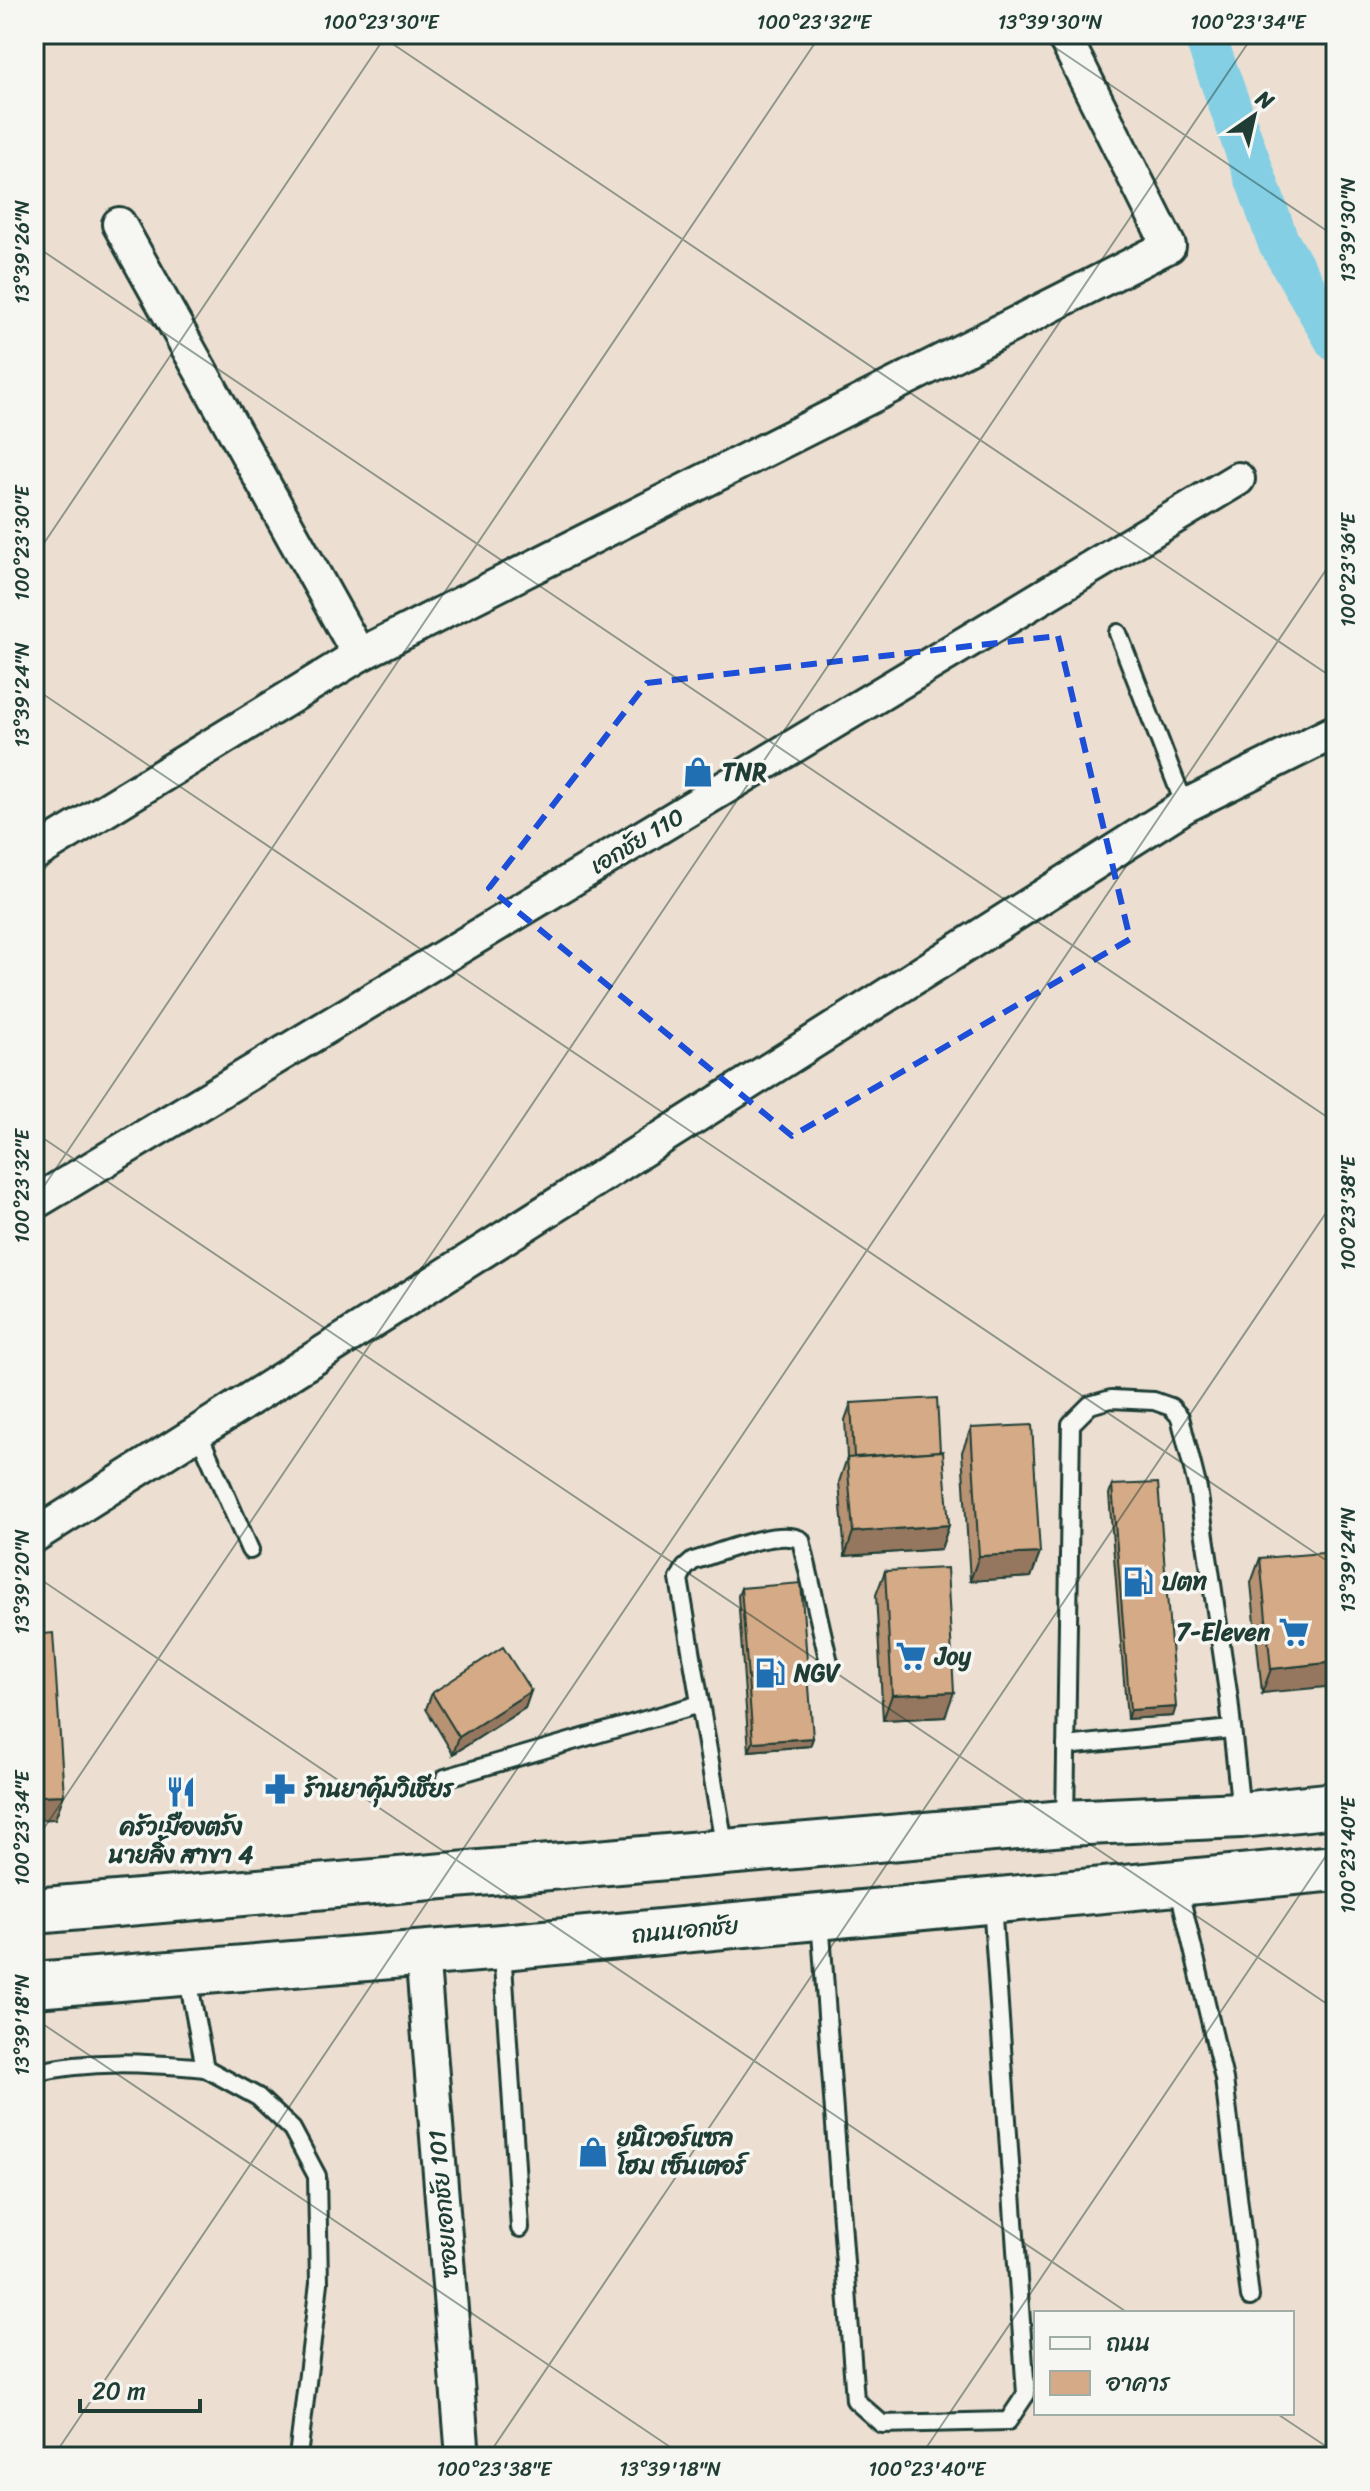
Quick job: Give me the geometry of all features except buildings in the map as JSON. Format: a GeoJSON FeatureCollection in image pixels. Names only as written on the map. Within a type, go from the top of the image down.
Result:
{"type":"FeatureCollection","features":[{"type":"Feature","properties":{"kind":"main road"},"geometry":{"type":"LineString","coordinates":[[34,1911],[1065,1823],[1241,1815],[1336,1805]]}},
{"type":"Feature","properties":{"kind":"main road","name":"ถนนเอกชัย"},"geometry":{"type":"LineString","coordinates":[[34,1985],[502,1947],[1336,1868]]}},
{"type":"Feature","properties":{"kind":"street"},"geometry":{"type":"LineString","coordinates":[[34,854],[359,655],[1169,246],[1063,34]]}},
{"type":"Feature","properties":{"kind":"street"},"geometry":{"type":"LineString","coordinates":[[119,224],[359,655]]}},
{"type":"Feature","properties":{"kind":"street","name":"เอกชัย 110"},"geometry":{"type":"LineString","coordinates":[[34,1203],[1238,479]]}},
{"type":"Feature","properties":{"kind":"street"},"geometry":{"type":"LineString","coordinates":[[34,1536],[1185,806],[1336,731]]}},
{"type":"Feature","properties":{"kind":"street","name":"ซอยเอกชัย 101"},"geometry":{"type":"LineString","coordinates":[[422,1952],[463,2457]]}},
{"type":"Feature","properties":{"kind":"lane"},"geometry":{"type":"LineString","coordinates":[[1118,633],[1185,806]]}},
{"type":"Feature","properties":{"kind":"lane"},"geometry":{"type":"LineString","coordinates":[[1065,1823],[1071,1424],[1090,1405],[1111,1399],[1154,1401],[1171,1407],[1180,1417],[1198,1489],[1229,1699],[1241,1815]]}},
{"type":"Feature","properties":{"kind":"lane"},"geometry":{"type":"LineString","coordinates":[[198,1432],[250,1550]]}},
{"type":"Feature","properties":{"kind":"lane"},"geometry":{"type":"LineString","coordinates":[[725,1852],[679,1579],[685,1568],[693,1561],[771,1538],[791,1535],[801,1540],[830,1667]]}},
{"type":"Feature","properties":{"kind":"lane"},"geometry":{"type":"LineString","coordinates":[[445,1778],[700,1704]]}},
{"type":"Feature","properties":{"kind":"lane"},"geometry":{"type":"LineString","coordinates":[[1066,1746],[1231,1729]]}},
{"type":"Feature","properties":{"kind":"lane"},"geometry":{"type":"LineString","coordinates":[[1177,1885],[1224,2079],[1250,2297]]}},
{"type":"Feature","properties":{"kind":"lane"},"geometry":{"type":"LineString","coordinates":[[819,1918],[855,2400],[882,2424],[1008,2421],[1026,2394],[992,1902]]}},
{"type":"Feature","properties":{"kind":"lane"},"geometry":{"type":"LineString","coordinates":[[502,1947],[520,2228]]}},
{"type":"Feature","properties":{"kind":"lane"},"geometry":{"type":"LineString","coordinates":[[187,1972],[205,2068]]}},
{"type":"Feature","properties":{"kind":"lane"},"geometry":{"type":"LineString","coordinates":[[34,2073],[98,2062],[205,2068],[258,2097],[292,2129],[317,2176],[319,2283],[301,2455]]}},
{"type":"Feature","properties":{"kind":"highlighted area"},"geometry":{"type":"Polygon","coordinates":[[[1058,636],[1130,939],[792,1136],[489,888],[647,683],[1058,636]]]}},
{"type":"Feature","properties":{"kind":"waterway"},"geometry":{"type":"LineString","coordinates":[[1204,34],[1278,241],[1336,341]]}},
{"type":"Feature","properties":{"kind":"place","name":"TNR"},"geometry":{"type":"Point","coordinates":[698,772]}},
{"type":"Feature","properties":{"kind":"place","name":"ปตท"},"geometry":{"type":"Point","coordinates":[1138,1582]}},
{"type":"Feature","properties":{"kind":"place","name":"7-Eleven"},"geometry":{"type":"Point","coordinates":[1294,1632]}},
{"type":"Feature","properties":{"kind":"place","name":"Joy"},"geometry":{"type":"Point","coordinates":[911,1656]}},
{"type":"Feature","properties":{"kind":"place","name":"NGV"},"geometry":{"type":"Point","coordinates":[770,1673]}},
{"type":"Feature","properties":{"kind":"place","name":"ร้านยาคุ้มวิเชียร"},"geometry":{"type":"Point","coordinates":[280,1789]}},
{"type":"Feature","properties":{"kind":"place","name":"ครัวเมืองตรัง นายลิ้ง สาขา 4"},"geometry":{"type":"Point","coordinates":[181,1792]}},
{"type":"Feature","properties":{"kind":"place","name":"ยูนิเวอร์แซล โฮม เซ็นเตอร์"},"geometry":{"type":"Point","coordinates":[593,2152]}}]}
